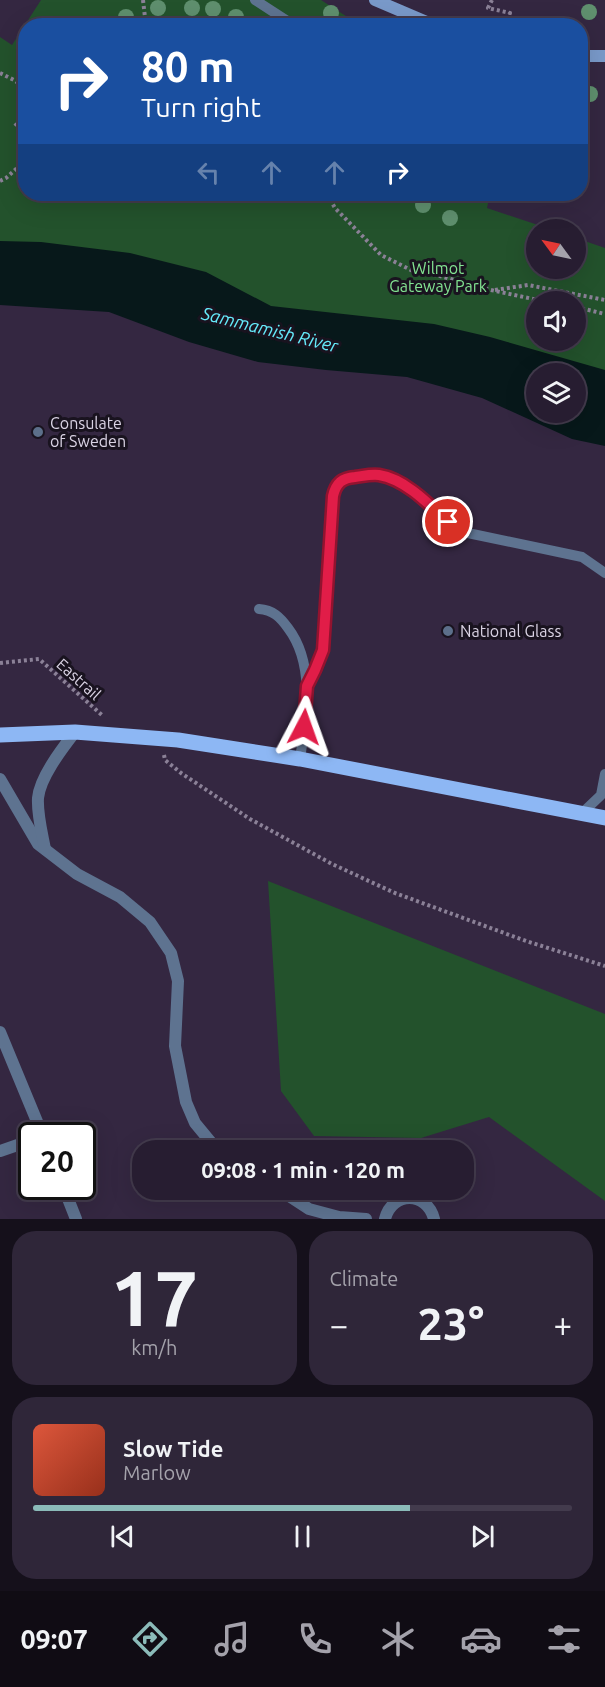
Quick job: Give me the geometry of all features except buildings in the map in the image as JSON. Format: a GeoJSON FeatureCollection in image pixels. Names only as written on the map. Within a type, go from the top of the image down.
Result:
{"type":"FeatureCollection","features":[{"type":"Feature","properties":{"kind":"main road"},"geometry":{"type":"LineString","coordinates":[[375,0],[417,18]]}},
{"type":"Feature","properties":{"kind":"main road"},"geometry":{"type":"LineString","coordinates":[[588,56],[605,56]]}},
{"type":"Feature","properties":{"kind":"main road"},"geometry":{"type":"LineString","coordinates":[[0,735],[75,732],[178,740],[300,759],[605,818]]}},
{"type":"Feature","properties":{"kind":"street"},"geometry":{"type":"LineString","coordinates":[[45,849],[38,800],[40,785],[55,759],[75,732]]}},
{"type":"Feature","properties":{"kind":"street"},"geometry":{"type":"LineString","coordinates":[[0,779],[38,844],[76,874],[120,897],[150,922],[171,953],[177,981],[175,1046],[186,1102],[195,1123],[209,1140]]}},
{"type":"Feature","properties":{"kind":"street"},"geometry":{"type":"LineString","coordinates":[[0,1032],[37,1122]]}},
{"type":"Feature","properties":{"kind":"street"},"geometry":{"type":"LineString","coordinates":[[0,1151],[18,1145]]}},
{"type":"Feature","properties":{"kind":"street"},"geometry":{"type":"LineString","coordinates":[[385,1219],[392,1205],[399,1200],[416,1198],[430,1208],[434,1219]]}},
{"type":"Feature","properties":{"kind":"street"},"geometry":{"type":"LineString","coordinates":[[69,1200],[76,1219]]}},
{"type":"Feature","properties":{"kind":"street"},"geometry":{"type":"LineString","coordinates":[[295,1200],[309,1209],[339,1217],[366,1219]]}},
{"type":"Feature","properties":{"kind":"lane"},"geometry":{"type":"LineString","coordinates":[[255,0],[283,18]]}},
{"type":"Feature","properties":{"kind":"lane"},"geometry":{"type":"LineString","coordinates":[[307,686],[323,650],[335,488],[346,477],[379,475],[402,484],[424,499],[448,522],[463,532],[582,557],[605,573]]}},
{"type":"Feature","properties":{"kind":"lane"},"geometry":{"type":"LineString","coordinates":[[259,609],[279,615],[293,634],[303,657],[307,686],[300,759]]}},
{"type":"Feature","properties":{"kind":"lane"},"geometry":{"type":"LineString","coordinates":[[581,814],[601,795],[605,774]]}},
{"type":"Feature","properties":{"kind":"path"},"geometry":{"type":"LineString","coordinates":[[143,0],[145,18]]}},
{"type":"Feature","properties":{"kind":"path"},"geometry":{"type":"LineString","coordinates":[[492,0],[488,8],[510,13],[509,15]]}},
{"type":"Feature","properties":{"kind":"path"},"geometry":{"type":"LineString","coordinates":[[0,73],[18,83]]}},
{"type":"Feature","properties":{"kind":"path"},"geometry":{"type":"LineString","coordinates":[[15,126],[18,122]]}},
{"type":"Feature","properties":{"kind":"path"},"geometry":{"type":"LineString","coordinates":[[0,181],[18,167]]}},
{"type":"Feature","properties":{"kind":"path"},"geometry":{"type":"LineString","coordinates":[[330,201],[334,208],[381,255],[415,272],[526,298]]}},
{"type":"Feature","properties":{"kind":"path"},"geometry":{"type":"LineString","coordinates":[[491,290],[528,285],[605,300]]}},
{"type":"Feature","properties":{"kind":"path"},"geometry":{"type":"LineString","coordinates":[[586,309],[605,314]]}},
{"type":"Feature","properties":{"kind":"path","name":"Eastrail"},"geometry":{"type":"LineString","coordinates":[[0,663],[39,659],[104,716]]}},
{"type":"Feature","properties":{"kind":"path"},"geometry":{"type":"LineString","coordinates":[[161,739],[165,759],[181,773],[250,819],[332,864],[395,893],[526,941],[605,966]]}},
{"type":"Feature","properties":{"kind":"green space","name":"Wilmot Gateway Park"},"geometry":{"type":"Polygon","coordinates":[[[41,0],[321,0],[349,18],[29,18],[41,0]]]}},
{"type":"Feature","properties":{"kind":"green space","name":"Wilmot Gateway Park"},"geometry":{"type":"Polygon","coordinates":[[[18,36],[18,201],[488,201],[487,208],[526,221],[526,279],[586,279],[586,241],[605,248],[605,386],[586,378],[586,363],[526,363],[526,372],[0,280],[0,37],[12,45],[18,36]]]}},
{"type":"Feature","properties":{"kind":"green space"},"geometry":{"type":"Polygon","coordinates":[[[268,881],[605,1014],[605,1201],[489,1117],[421,1138],[314,1136],[281,1091],[268,881]]]}},
{"type":"Feature","properties":{"kind":"water","name":"Sammamish River"},"geometry":{"type":"Polygon","coordinates":[[[0,241],[41,242],[130,253],[206,272],[271,306],[434,324],[526,347],[526,351],[539,351],[581,363],[526,363],[526,418],[482,398],[407,377],[258,362],[189,342],[109,312],[0,305],[0,241]]]}},
{"type":"Feature","properties":{"kind":"water"},"geometry":{"type":"Polygon","coordinates":[[[586,365],[605,370],[605,446],[572,439],[537,423],[586,423],[586,365]]]}},
{"type":"Feature","properties":{"kind":"place","name":"Consulate of Sweden"},"geometry":{"type":"Point","coordinates":[38,432]}},
{"type":"Feature","properties":{"kind":"place","name":"National Glass"},"geometry":{"type":"Point","coordinates":[448,631]}},
{"type":"Feature","properties":{"kind":"route"},"geometry":{"type":"LineString","coordinates":[[304,727],[307,686],[323,650],[333,496],[339,482],[346,477],[379,475],[402,484],[424,499],[448,522]]}}]}
